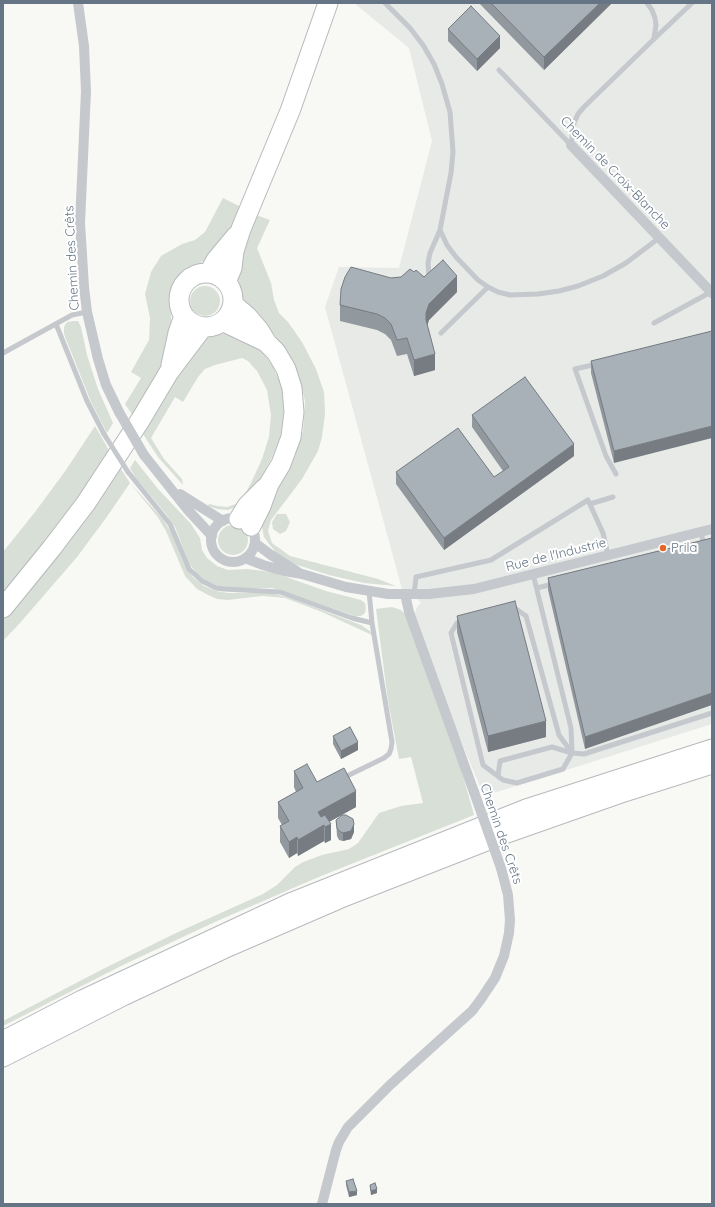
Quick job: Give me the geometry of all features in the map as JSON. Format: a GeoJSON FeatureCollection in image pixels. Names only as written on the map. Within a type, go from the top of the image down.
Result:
{"type":"FeatureCollection","features":[{"type":"Feature","properties":{"kind":"highway"},"geometry":{"type":"LineString","coordinates":[[226,282],[232,268],[234,250],[241,229],[290,111],[328,3]]}},
{"type":"Feature","properties":{"kind":"highway"},"geometry":{"type":"LineString","coordinates":[[209,273],[216,260],[241,229]]}},
{"type":"Feature","properties":{"kind":"highway"},"geometry":{"type":"LineString","coordinates":[[200,273],[209,273],[214,274],[226,282],[232,292],[234,305],[224,322],[211,327],[203,327],[190,322],[184,316],[180,309],[178,298],[186,280],[200,273]]}},
{"type":"Feature","properties":{"kind":"highway"},"geometry":{"type":"LineString","coordinates":[[234,305],[247,316],[259,330],[267,343],[276,352],[286,369],[292,388],[294,412],[291,437],[281,464],[269,484],[247,506],[242,527]]}},
{"type":"Feature","properties":{"kind":"highway"},"geometry":{"type":"LineString","coordinates":[[169,372],[178,333],[184,316]]}},
{"type":"Feature","properties":{"kind":"highway"},"geometry":{"type":"LineString","coordinates":[[224,322],[267,343]]}},
{"type":"Feature","properties":{"kind":"highway"},"geometry":{"type":"LineString","coordinates":[[3,608],[86,503],[137,425],[169,372],[203,327]]}},
{"type":"Feature","properties":{"kind":"highway"},"geometry":{"type":"LineString","coordinates":[[3,1029],[74,993],[284,894],[501,807],[712,738]]}},
{"type":"Feature","properties":{"kind":"highway"},"geometry":{"type":"LineString","coordinates":[[3,1041],[82,1000],[290,903],[526,809],[712,749]]}},
{"type":"Feature","properties":{"kind":"highway"},"geometry":{"type":"LineString","coordinates":[[3,1057],[143,987],[230,946],[341,898],[507,833],[618,794],[712,764]]}},
{"type":"Feature","properties":{"kind":"street","name":"Chemin des Crêts"},"geometry":{"type":"LineString","coordinates":[[78,3],[84,46],[86,91],[80,223],[84,287],[87,312],[98,359],[106,385],[119,412],[144,455],[191,514],[212,536],[214,549],[222,558],[228,561],[235,561],[245,558],[284,571],[302,574],[333,584],[370,592],[410,594],[406,602],[501,868],[508,895],[510,920],[509,933],[504,956],[495,978],[485,994],[472,1010],[375,1099],[348,1127],[336,1150],[322,1204]]}},
{"type":"Feature","properties":{"kind":"street","name":"Chemin de Croix-Blanche"},"geometry":{"type":"LineString","coordinates":[[571,145],[712,293]]}},
{"type":"Feature","properties":{"kind":"street","name":"Chemin des Crêts"},"geometry":{"type":"LineString","coordinates":[[173,490],[242,527],[271,555],[302,574]]}},
{"type":"Feature","properties":{"kind":"street"},"geometry":{"type":"LineString","coordinates":[[212,536],[216,527],[242,527],[252,552],[245,558]]}},
{"type":"Feature","properties":{"kind":"street","name":"Rue de l'Industrie"},"geometry":{"type":"LineString","coordinates":[[410,594],[464,591],[712,529]]}},
{"type":"Feature","properties":{"kind":"lane"},"geometry":{"type":"LineString","coordinates":[[387,3],[410,28],[423,45],[434,64],[442,84],[450,112],[453,152],[451,173],[440,230],[430,253],[428,263],[430,281]]}},
{"type":"Feature","properties":{"kind":"lane"},"geometry":{"type":"LineString","coordinates":[[646,3],[652,10],[655,18],[656,32],[654,39]]}},
{"type":"Feature","properties":{"kind":"lane"},"geometry":{"type":"LineString","coordinates":[[571,145],[574,123],[578,114],[692,3]]}},
{"type":"Feature","properties":{"kind":"lane","name":"Chemin de Croix-Blanche"},"geometry":{"type":"LineString","coordinates":[[499,70],[571,145]]}},
{"type":"Feature","properties":{"kind":"lane"},"geometry":{"type":"LineString","coordinates":[[440,230],[447,245],[456,257],[478,280],[498,292],[521,295],[545,293],[578,286],[603,276],[626,263],[659,238]]}},
{"type":"Feature","properties":{"kind":"lane"},"geometry":{"type":"LineString","coordinates":[[441,333],[488,287]]}},
{"type":"Feature","properties":{"kind":"lane"},"geometry":{"type":"LineString","coordinates":[[654,323],[712,293]]}},
{"type":"Feature","properties":{"kind":"lane"},"geometry":{"type":"LineString","coordinates":[[3,353],[72,315],[87,312]]}},
{"type":"Feature","properties":{"kind":"lane"},"geometry":{"type":"LineString","coordinates":[[56,324],[87,401],[104,434],[128,472],[167,520],[189,569],[202,581],[216,588],[280,592],[357,620],[372,622]]}},
{"type":"Feature","properties":{"kind":"lane"},"geometry":{"type":"LineString","coordinates":[[606,361],[575,369],[606,456],[616,474]]}},
{"type":"Feature","properties":{"kind":"lane"},"geometry":{"type":"LineString","coordinates":[[590,504],[613,497]]}},
{"type":"Feature","properties":{"kind":"lane"},"geometry":{"type":"LineString","coordinates":[[410,594],[416,577],[491,560],[588,500],[603,533],[608,555]]}},
{"type":"Feature","properties":{"kind":"lane"},"geometry":{"type":"LineString","coordinates":[[701,532],[704,546]]}},
{"type":"Feature","properties":{"kind":"lane"},"geometry":{"type":"LineString","coordinates":[[696,548],[712,545]]}},
{"type":"Feature","properties":{"kind":"lane"},"geometry":{"type":"LineString","coordinates":[[533,574],[571,728],[572,753],[563,769],[517,783],[502,780],[483,765],[451,633],[457,623],[516,609],[526,616],[559,735],[572,753]]}},
{"type":"Feature","properties":{"kind":"lane"},"geometry":{"type":"LineString","coordinates":[[537,588],[559,582]]}},
{"type":"Feature","properties":{"kind":"lane"},"geometry":{"type":"LineString","coordinates":[[335,782],[384,758],[389,754],[391,749],[392,742],[372,622],[370,592]]}},
{"type":"Feature","properties":{"kind":"lane"},"geometry":{"type":"LineString","coordinates":[[498,776],[500,761],[552,748],[572,753],[584,754],[712,713]]}},
{"type":"Feature","properties":{"kind":"shaded area"},"geometry":{"type":"Polygon","coordinates":[[[354,3],[712,3],[712,724],[484,796],[448,710],[415,614],[416,609],[421,602],[402,589],[325,307],[339,267],[399,268],[432,141],[409,48],[354,3]]]}},
{"type":"Feature","properties":{"kind":"shaded area"},"geometry":{"type":"Polygon","coordinates":[[[223,198],[241,207],[227,235],[211,255],[198,265],[183,271],[173,285],[169,302],[172,332],[162,364],[133,416],[125,404],[141,378],[131,372],[149,340],[150,318],[145,294],[151,272],[161,256],[182,244],[195,240],[205,232],[223,198]]]}},
{"type":"Feature","properties":{"kind":"shaded area"},"geometry":{"type":"Polygon","coordinates":[[[256,215],[270,220],[257,248],[271,283],[274,300],[279,313],[288,322],[302,342],[316,369],[324,392],[325,414],[322,437],[318,451],[302,479],[271,520],[268,531],[272,543],[290,556],[378,579],[396,586],[364,583],[329,575],[294,564],[275,553],[264,537],[262,527],[263,515],[293,462],[303,431],[305,401],[299,377],[288,354],[274,334],[250,310],[242,297],[237,270],[241,252],[256,215]]]}},
{"type":"Feature","properties":{"kind":"shaded area"},"geometry":{"type":"Polygon","coordinates":[[[205,286],[211,287],[219,295],[219,307],[211,315],[205,316],[199,315],[191,307],[190,301],[191,295],[199,287],[205,286]]]}},
{"type":"Feature","properties":{"kind":"shaded area"},"geometry":{"type":"Polygon","coordinates":[[[78,321],[81,327],[87,355],[98,389],[113,423],[107,433],[91,402],[64,334],[64,327],[67,322],[78,321]]]}},
{"type":"Feature","properties":{"kind":"shaded area"},"geometry":{"type":"Polygon","coordinates":[[[227,333],[258,346],[272,365],[282,387],[284,412],[281,434],[272,457],[258,483],[239,506],[228,510],[208,506],[209,504],[227,507],[236,504],[244,496],[262,459],[269,437],[271,415],[267,390],[257,371],[248,361],[242,358],[205,369],[198,377],[183,402],[175,397],[151,438],[164,459],[182,479],[183,485],[158,457],[141,431],[199,343],[212,335],[227,333]]]}},
{"type":"Feature","properties":{"kind":"shaded area"},"geometry":{"type":"Polygon","coordinates":[[[95,426],[110,452],[44,544],[3,594],[3,552],[66,470],[95,426]]]}},
{"type":"Feature","properties":{"kind":"shaded area"},"geometry":{"type":"Polygon","coordinates":[[[135,460],[159,490],[191,524],[200,538],[202,550],[207,558],[217,566],[228,570],[247,569],[272,572],[326,591],[361,600],[365,603],[365,613],[361,616],[355,616],[272,588],[229,588],[218,586],[207,581],[197,574],[189,563],[175,527],[136,478],[130,468],[135,460]]]}},
{"type":"Feature","properties":{"kind":"shaded area"},"geometry":{"type":"Polygon","coordinates":[[[119,466],[130,483],[77,557],[3,641],[3,619],[119,466]]]}},
{"type":"Feature","properties":{"kind":"shaded area"},"geometry":{"type":"Polygon","coordinates":[[[130,483],[163,519],[172,534],[184,564],[193,577],[204,586],[216,591],[228,593],[271,593],[290,598],[361,625],[370,631],[372,635],[322,612],[285,598],[262,596],[228,600],[217,599],[197,589],[185,576],[166,531],[157,516],[130,483]]]}},
{"type":"Feature","properties":{"kind":"shaded area"},"geometry":{"type":"Polygon","coordinates":[[[277,514],[286,514],[290,522],[286,531],[280,534],[273,529],[272,522],[277,514]]]}},
{"type":"Feature","properties":{"kind":"shaded area"},"geometry":{"type":"Polygon","coordinates":[[[233,525],[239,526],[247,534],[247,546],[239,554],[233,555],[227,554],[219,546],[218,540],[219,534],[227,526],[233,525]]]}},
{"type":"Feature","properties":{"kind":"shaded area"},"geometry":{"type":"Polygon","coordinates":[[[392,607],[401,610],[406,615],[456,751],[474,815],[321,876],[217,921],[123,965],[3,1026],[3,1021],[103,969],[176,933],[263,894],[277,885],[295,867],[303,862],[322,855],[349,849],[358,843],[379,813],[401,806],[423,803],[411,757],[399,759],[388,701],[376,609],[392,607]]]}},
{"type":"Feature","properties":{"kind":"building"},"geometry":{"type":"Polygon","coordinates":[[[491,3],[600,3],[544,57],[491,3]]]}},
{"type":"Feature","properties":{"kind":"building"},"geometry":{"type":"Polygon","coordinates":[[[471,6],[500,36],[477,59],[448,29],[471,6]]]}},
{"type":"Feature","properties":{"kind":"building"},"geometry":{"type":"Polygon","coordinates":[[[443,260],[457,276],[429,304],[426,313],[426,320],[435,354],[414,360],[407,338],[397,340],[391,324],[385,318],[377,314],[340,305],[341,289],[345,277],[351,267],[391,278],[401,277],[410,269],[414,272],[416,270],[424,277],[443,260]]]}},
{"type":"Feature","properties":{"kind":"building"},"geometry":{"type":"Polygon","coordinates":[[[712,331],[712,426],[614,451],[591,361],[712,331]]]}},
{"type":"Feature","properties":{"kind":"building"},"geometry":{"type":"Polygon","coordinates":[[[525,377],[574,444],[444,538],[396,472],[458,428],[494,477],[509,467],[472,415],[525,377]]]}},
{"type":"Feature","properties":{"kind":"building"},"geometry":{"type":"Polygon","coordinates":[[[712,538],[712,693],[585,737],[548,578],[712,538]]]}},
{"type":"Feature","properties":{"kind":"building"},"geometry":{"type":"Polygon","coordinates":[[[515,601],[546,721],[488,736],[457,616],[515,601]]]}},
{"type":"Feature","properties":{"kind":"building"},"geometry":{"type":"Polygon","coordinates":[[[350,727],[358,742],[341,751],[333,736],[350,727]]]}},
{"type":"Feature","properties":{"kind":"building"},"geometry":{"type":"Polygon","coordinates":[[[307,764],[317,782],[344,768],[356,791],[318,812],[321,817],[325,815],[331,824],[325,827],[324,825],[298,840],[297,837],[289,842],[280,826],[289,821],[278,802],[303,788],[294,771],[307,764]]]}},
{"type":"Feature","properties":{"kind":"building"},"geometry":{"type":"Polygon","coordinates":[[[342,815],[346,815],[353,819],[354,824],[351,831],[343,833],[337,828],[336,820],[342,815]]]}},
{"type":"Feature","properties":{"kind":"building"},"geometry":{"type":"Polygon","coordinates":[[[353,1179],[357,1191],[349,1192],[346,1181],[353,1179]]]}},
{"type":"Feature","properties":{"kind":"building"},"geometry":{"type":"Polygon","coordinates":[[[375,1183],[377,1189],[371,1191],[370,1185],[375,1183]]]}},
{"type":"Feature","properties":{"kind":"place","name":"Prila"},"geometry":{"type":"Point","coordinates":[663,548]}}]}
